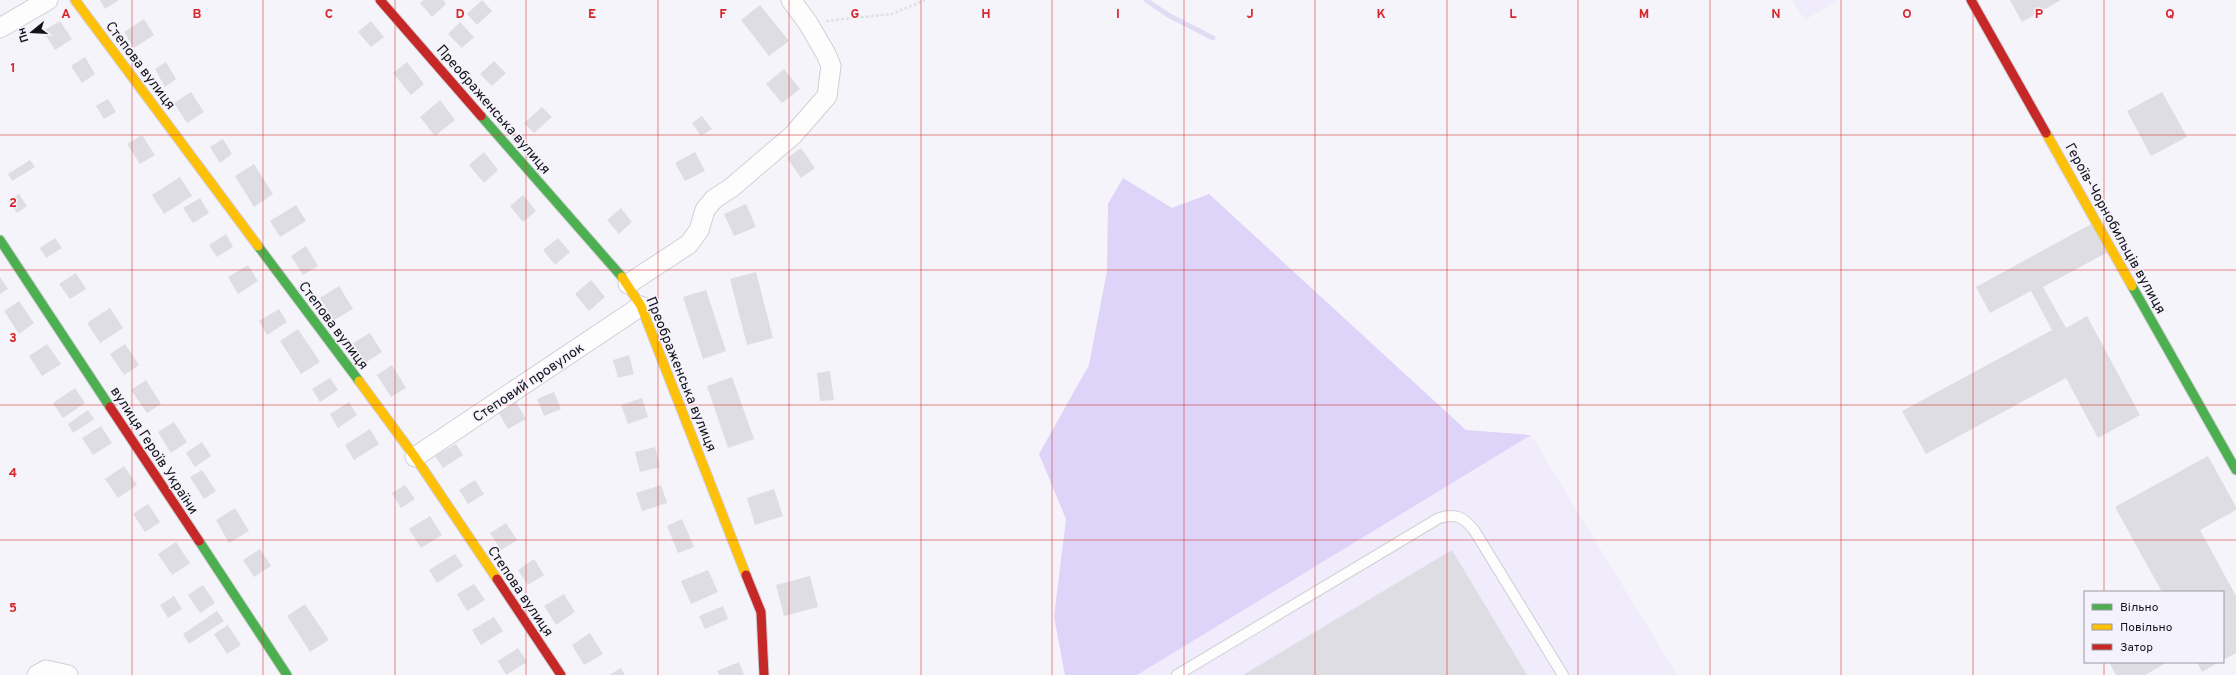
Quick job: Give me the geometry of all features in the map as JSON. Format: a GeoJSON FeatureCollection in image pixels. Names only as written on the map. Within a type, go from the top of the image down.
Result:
{"type":"FeatureCollection","features":[{"type":"Feature","properties":{"kind":"street"},"geometry":{"type":"LineString","coordinates":[[0,28],[48,0]]}},
{"type":"Feature","properties":{"kind":"street","name":"Степова вулиця"},"geometry":{"type":"LineString","coordinates":[[75,0],[415,457],[561,675]]}},
{"type":"Feature","properties":{"kind":"street","name":"Преображенська вулиця"},"geometry":{"type":"LineString","coordinates":[[380,0],[628,284],[641,306],[761,612],[764,675]]}},
{"type":"Feature","properties":{"kind":"street"},"geometry":{"type":"LineString","coordinates":[[628,284],[689,244],[699,230],[705,210],[714,199],[731,188],[793,135],[827,96],[831,66],[826,54],[808,23],[791,0]]}},
{"type":"Feature","properties":{"kind":"street","name":"Героїв-Чорнобильців вулиця"},"geometry":{"type":"LineString","coordinates":[[1971,0],[2236,470]]}},
{"type":"Feature","properties":{"kind":"street","name":"вулиця Героїв України"},"geometry":{"type":"LineString","coordinates":[[0,240],[287,675]]}},
{"type":"Feature","properties":{"kind":"street","name":"Степовий провулок"},"geometry":{"type":"LineString","coordinates":[[415,457],[641,306]]}},
{"type":"Feature","properties":{"kind":"street"},"geometry":{"type":"LineString","coordinates":[[37,675],[46,670],[68,675]]}},
{"type":"Feature","properties":{"kind":"lane"},"geometry":{"type":"LineString","coordinates":[[1178,675],[1439,518],[1451,514],[1463,518],[1474,530],[1563,675]]}},
{"type":"Feature","properties":{"kind":"path"},"geometry":{"type":"LineString","coordinates":[[808,23],[892,14],[925,0]]}},
{"type":"Feature","properties":{"kind":"shaded area"},"geometry":{"type":"Polygon","coordinates":[[[1792,0],[1838,0],[1805,20],[1792,0]]]}},
{"type":"Feature","properties":{"kind":"shaded area"},"geometry":{"type":"Polygon","coordinates":[[[1123,178],[1172,208],[1209,194],[1466,430],[1531,435],[1137,675],[1065,675],[1054,617],[1066,519],[1039,454],[1089,365],[1107,271],[1108,204],[1123,178]]]}},
{"type":"Feature","properties":{"kind":"shaded area"},"geometry":{"type":"Polygon","coordinates":[[[1531,435],[1677,675],[1137,675],[1531,435]]]}},
{"type":"Feature","properties":{"kind":"building"},"geometry":{"type":"Polygon","coordinates":[[[100,0],[119,0],[105,9],[100,0]]]}},
{"type":"Feature","properties":{"kind":"building"},"geometry":{"type":"Polygon","coordinates":[[[424,0],[443,0],[446,4],[432,17],[420,3],[424,0]]]}},
{"type":"Feature","properties":{"kind":"building"},"geometry":{"type":"Polygon","coordinates":[[[482,0],[492,11],[477,25],[467,14],[482,0]]]}},
{"type":"Feature","properties":{"kind":"building"},"geometry":{"type":"Polygon","coordinates":[[[2010,0],[2061,0],[2022,22],[2010,0]]]}},
{"type":"Feature","properties":{"kind":"building"},"geometry":{"type":"Polygon","coordinates":[[[760,5],[789,41],[769,56],[741,20],[760,5]]]}},
{"type":"Feature","properties":{"kind":"building"},"geometry":{"type":"Polygon","coordinates":[[[144,19],[154,35],[134,48],[124,32],[144,19]]]}},
{"type":"Feature","properties":{"kind":"building"},"geometry":{"type":"Polygon","coordinates":[[[60,21],[72,39],[55,50],[43,31],[60,21]]]}},
{"type":"Feature","properties":{"kind":"building"},"geometry":{"type":"Polygon","coordinates":[[[371,21],[384,37],[371,47],[358,32],[371,21]]]}},
{"type":"Feature","properties":{"kind":"building"},"geometry":{"type":"Polygon","coordinates":[[[460,22],[474,37],[462,48],[448,34],[460,22]]]}},
{"type":"Feature","properties":{"kind":"building"},"geometry":{"type":"Polygon","coordinates":[[[85,57],[95,74],[82,83],[71,66],[85,57]]]}},
{"type":"Feature","properties":{"kind":"building"},"geometry":{"type":"Polygon","coordinates":[[[494,61],[506,73],[492,86],[480,74],[494,61]]]}},
{"type":"Feature","properties":{"kind":"building"},"geometry":{"type":"Polygon","coordinates":[[[166,62],[176,79],[165,87],[155,69],[166,62]]]}},
{"type":"Feature","properties":{"kind":"building"},"geometry":{"type":"Polygon","coordinates":[[[407,62],[424,84],[411,95],[393,73],[407,62]]]}},
{"type":"Feature","properties":{"kind":"building"},"geometry":{"type":"Polygon","coordinates":[[[784,69],[800,89],[782,103],[766,84],[784,69]]]}},
{"type":"Feature","properties":{"kind":"building"},"geometry":{"type":"Polygon","coordinates":[[[191,92],[204,112],[187,123],[174,103],[191,92]]]}},
{"type":"Feature","properties":{"kind":"building"},"geometry":{"type":"Polygon","coordinates":[[[2162,92],[2187,137],[2151,156],[2127,111],[2162,92]]]}},
{"type":"Feature","properties":{"kind":"building"},"geometry":{"type":"Polygon","coordinates":[[[108,99],[116,112],[104,119],[96,106],[108,99]]]}},
{"type":"Feature","properties":{"kind":"building"},"geometry":{"type":"Polygon","coordinates":[[[440,100],[455,120],[435,136],[420,117],[440,100]]]}},
{"type":"Feature","properties":{"kind":"building"},"geometry":{"type":"Polygon","coordinates":[[[542,107],[552,117],[534,133],[524,123],[542,107]]]}},
{"type":"Feature","properties":{"kind":"building"},"geometry":{"type":"Polygon","coordinates":[[[702,116],[712,129],[701,136],[692,123],[702,116]]]}},
{"type":"Feature","properties":{"kind":"building"},"geometry":{"type":"Polygon","coordinates":[[[142,135],[155,155],[140,164],[127,144],[142,135]]]}},
{"type":"Feature","properties":{"kind":"building"},"geometry":{"type":"Polygon","coordinates":[[[223,139],[232,154],[220,163],[210,147],[223,139]]]}},
{"type":"Feature","properties":{"kind":"building"},"geometry":{"type":"Polygon","coordinates":[[[801,148],[815,168],[801,178],[787,158],[801,148]]]}},
{"type":"Feature","properties":{"kind":"building"},"geometry":{"type":"Polygon","coordinates":[[[484,152],[498,170],[484,183],[469,165],[484,152]]]}},
{"type":"Feature","properties":{"kind":"building"},"geometry":{"type":"Polygon","coordinates":[[[695,152],[705,171],[685,181],[675,163],[695,152]]]}},
{"type":"Feature","properties":{"kind":"building"},"geometry":{"type":"Polygon","coordinates":[[[30,160],[35,167],[12,181],[8,174],[30,160]]]}},
{"type":"Feature","properties":{"kind":"building"},"geometry":{"type":"Polygon","coordinates":[[[254,164],[273,194],[254,207],[235,176],[254,164]]]}},
{"type":"Feature","properties":{"kind":"building"},"geometry":{"type":"Polygon","coordinates":[[[180,177],[192,196],[164,214],[152,195],[180,177]]]}},
{"type":"Feature","properties":{"kind":"building"},"geometry":{"type":"Polygon","coordinates":[[[19,194],[27,206],[17,213],[8,201],[19,194]]]}},
{"type":"Feature","properties":{"kind":"building"},"geometry":{"type":"Polygon","coordinates":[[[523,195],[536,211],[523,222],[510,206],[523,195]]]}},
{"type":"Feature","properties":{"kind":"building"},"geometry":{"type":"Polygon","coordinates":[[[200,198],[209,213],[193,223],[183,208],[200,198]]]}},
{"type":"Feature","properties":{"kind":"building"},"geometry":{"type":"Polygon","coordinates":[[[746,204],[756,227],[734,236],[724,214],[746,204]]]}},
{"type":"Feature","properties":{"kind":"building"},"geometry":{"type":"Polygon","coordinates":[[[296,205],[306,221],[280,237],[270,221],[296,205]]]}},
{"type":"Feature","properties":{"kind":"building"},"geometry":{"type":"Polygon","coordinates":[[[621,208],[632,222],[619,234],[607,220],[621,208]]]}},
{"type":"Feature","properties":{"kind":"building"},"geometry":{"type":"Polygon","coordinates":[[[2093,223],[2108,252],[2043,287],[2066,328],[2087,316],[2140,415],[2098,438],[2066,378],[1926,454],[1902,411],[2052,330],[2031,291],[1990,313],[1976,287],[2093,223]]]}},
{"type":"Feature","properties":{"kind":"building"},"geometry":{"type":"Polygon","coordinates":[[[226,234],[233,247],[217,257],[209,245],[226,234]]]}},
{"type":"Feature","properties":{"kind":"building"},"geometry":{"type":"Polygon","coordinates":[[[55,238],[62,248],[46,258],[40,248],[55,238]]]}},
{"type":"Feature","properties":{"kind":"building"},"geometry":{"type":"Polygon","coordinates":[[[558,238],[570,252],[555,265],[543,250],[558,238]]]}},
{"type":"Feature","properties":{"kind":"building"},"geometry":{"type":"Polygon","coordinates":[[[306,246],[318,266],[303,275],[291,256],[306,246]]]}},
{"type":"Feature","properties":{"kind":"building"},"geometry":{"type":"Polygon","coordinates":[[[248,265],[258,281],[238,294],[228,277],[248,265]]]}},
{"type":"Feature","properties":{"kind":"building"},"geometry":{"type":"Polygon","coordinates":[[[756,272],[773,338],[747,345],[730,279],[756,272]]]}},
{"type":"Feature","properties":{"kind":"building"},"geometry":{"type":"Polygon","coordinates":[[[76,273],[86,289],[70,299],[59,284],[76,273]]]}},
{"type":"Feature","properties":{"kind":"building"},"geometry":{"type":"Polygon","coordinates":[[[0,277],[8,289],[0,294],[0,277]]]}},
{"type":"Feature","properties":{"kind":"building"},"geometry":{"type":"Polygon","coordinates":[[[591,280],[605,297],[589,311],[575,294],[591,280]]]}},
{"type":"Feature","properties":{"kind":"building"},"geometry":{"type":"Polygon","coordinates":[[[339,286],[353,309],[334,320],[320,298],[339,286]]]}},
{"type":"Feature","properties":{"kind":"building"},"geometry":{"type":"Polygon","coordinates":[[[706,290],[726,351],[703,359],[683,297],[706,290]]]}},
{"type":"Feature","properties":{"kind":"building"},"geometry":{"type":"Polygon","coordinates":[[[19,301],[34,323],[19,334],[4,311],[19,301]]]}},
{"type":"Feature","properties":{"kind":"building"},"geometry":{"type":"Polygon","coordinates":[[[110,308],[123,328],[100,343],[87,323],[110,308]]]}},
{"type":"Feature","properties":{"kind":"building"},"geometry":{"type":"Polygon","coordinates":[[[279,309],[287,322],[267,335],[259,321],[279,309]]]}},
{"type":"Feature","properties":{"kind":"building"},"geometry":{"type":"Polygon","coordinates":[[[298,329],[320,362],[301,374],[280,341],[298,329]]]}},
{"type":"Feature","properties":{"kind":"building"},"geometry":{"type":"Polygon","coordinates":[[[370,333],[382,352],[365,363],[353,343],[370,333]]]}},
{"type":"Feature","properties":{"kind":"building"},"geometry":{"type":"Polygon","coordinates":[[[47,344],[61,364],[42,376],[29,356],[47,344]]]}},
{"type":"Feature","properties":{"kind":"building"},"geometry":{"type":"Polygon","coordinates":[[[125,344],[139,365],[124,375],[110,354],[125,344]]]}},
{"type":"Feature","properties":{"kind":"building"},"geometry":{"type":"Polygon","coordinates":[[[629,355],[634,374],[618,378],[613,360],[629,355]]]}},
{"type":"Feature","properties":{"kind":"building"},"geometry":{"type":"Polygon","coordinates":[[[392,365],[406,388],[391,397],[377,375],[392,365]]]}},
{"type":"Feature","properties":{"kind":"building"},"geometry":{"type":"Polygon","coordinates":[[[830,371],[834,400],[820,401],[817,373],[830,371]]]}},
{"type":"Feature","properties":{"kind":"building"},"geometry":{"type":"Polygon","coordinates":[[[732,377],[754,439],[728,448],[707,386],[732,377]]]}},
{"type":"Feature","properties":{"kind":"building"},"geometry":{"type":"Polygon","coordinates":[[[330,378],[338,390],[320,402],[312,389],[330,378]]]}},
{"type":"Feature","properties":{"kind":"building"},"geometry":{"type":"Polygon","coordinates":[[[146,380],[161,404],[147,413],[131,390],[146,380]]]}},
{"type":"Feature","properties":{"kind":"building"},"geometry":{"type":"Polygon","coordinates":[[[75,388],[85,403],[63,418],[53,403],[75,388]]]}},
{"type":"Feature","properties":{"kind":"building"},"geometry":{"type":"Polygon","coordinates":[[[554,392],[561,409],[544,416],[537,399],[554,392]]]}},
{"type":"Feature","properties":{"kind":"building"},"geometry":{"type":"Polygon","coordinates":[[[642,398],[648,417],[628,424],[621,405],[642,398]]]}},
{"type":"Feature","properties":{"kind":"building"},"geometry":{"type":"Polygon","coordinates":[[[349,402],[357,415],[338,428],[330,414],[349,402]]]}},
{"type":"Feature","properties":{"kind":"building"},"geometry":{"type":"Polygon","coordinates":[[[516,402],[526,419],[508,429],[498,412],[516,402]]]}},
{"type":"Feature","properties":{"kind":"building"},"geometry":{"type":"Polygon","coordinates":[[[88,410],[94,419],[73,433],[68,424],[88,410]]]}},
{"type":"Feature","properties":{"kind":"building"},"geometry":{"type":"Polygon","coordinates":[[[174,422],[187,442],[171,453],[158,432],[174,422]]]}},
{"type":"Feature","properties":{"kind":"building"},"geometry":{"type":"Polygon","coordinates":[[[101,426],[112,443],[93,455],[82,438],[101,426]]]}},
{"type":"Feature","properties":{"kind":"building"},"geometry":{"type":"Polygon","coordinates":[[[370,429],[379,444],[354,460],[345,445],[370,429]]]}},
{"type":"Feature","properties":{"kind":"building"},"geometry":{"type":"Polygon","coordinates":[[[202,442],[211,456],[195,467],[186,453],[202,442]]]}},
{"type":"Feature","properties":{"kind":"building"},"geometry":{"type":"Polygon","coordinates":[[[456,444],[463,455],[443,468],[435,456],[456,444]]]}},
{"type":"Feature","properties":{"kind":"building"},"geometry":{"type":"Polygon","coordinates":[[[655,447],[660,467],[640,472],[635,452],[655,447]]]}},
{"type":"Feature","properties":{"kind":"building"},"geometry":{"type":"Polygon","coordinates":[[[2208,456],[2236,507],[2236,510],[2200,530],[2236,596],[2236,653],[2224,659],[2224,591],[2161,591],[2115,507],[2208,456]]]}},
{"type":"Feature","properties":{"kind":"building"},"geometry":{"type":"Polygon","coordinates":[[[124,466],[137,485],[118,498],[105,479],[124,466]]]}},
{"type":"Feature","properties":{"kind":"building"},"geometry":{"type":"Polygon","coordinates":[[[202,470],[216,491],[204,499],[190,477],[202,470]]]}},
{"type":"Feature","properties":{"kind":"building"},"geometry":{"type":"Polygon","coordinates":[[[475,480],[484,494],[468,504],[459,490],[475,480]]]}},
{"type":"Feature","properties":{"kind":"building"},"geometry":{"type":"Polygon","coordinates":[[[405,485],[415,499],[401,508],[392,493],[405,485]]]}},
{"type":"Feature","properties":{"kind":"building"},"geometry":{"type":"Polygon","coordinates":[[[661,485],[667,503],[642,511],[636,493],[661,485]]]}},
{"type":"Feature","properties":{"kind":"building"},"geometry":{"type":"Polygon","coordinates":[[[774,489],[783,516],[755,525],[747,498],[774,489]]]}},
{"type":"Feature","properties":{"kind":"building"},"geometry":{"type":"Polygon","coordinates":[[[148,504],[160,522],[145,532],[133,514],[148,504]]]}},
{"type":"Feature","properties":{"kind":"building"},"geometry":{"type":"Polygon","coordinates":[[[235,508],[249,531],[229,543],[216,520],[235,508]]]}},
{"type":"Feature","properties":{"kind":"building"},"geometry":{"type":"Polygon","coordinates":[[[430,516],[442,535],[421,548],[409,529],[430,516]]]}},
{"type":"Feature","properties":{"kind":"building"},"geometry":{"type":"Polygon","coordinates":[[[682,519],[694,547],[678,553],[667,526],[682,519]]]}},
{"type":"Feature","properties":{"kind":"building"},"geometry":{"type":"Polygon","coordinates":[[[506,523],[517,540],[501,550],[490,533],[506,523]]]}},
{"type":"Feature","properties":{"kind":"building"},"geometry":{"type":"Polygon","coordinates":[[[176,542],[190,563],[172,575],[158,554],[176,542]]]}},
{"type":"Feature","properties":{"kind":"building"},"geometry":{"type":"Polygon","coordinates":[[[260,549],[271,566],[254,577],[243,560],[260,549]]]}},
{"type":"Feature","properties":{"kind":"building"},"geometry":{"type":"Polygon","coordinates":[[[1452,550],[1527,675],[1243,675],[1452,550]]]}},
{"type":"Feature","properties":{"kind":"building"},"geometry":{"type":"Polygon","coordinates":[[[455,554],[463,566],[437,583],[429,570],[455,554]]]}},
{"type":"Feature","properties":{"kind":"building"},"geometry":{"type":"Polygon","coordinates":[[[534,559],[544,575],[528,585],[518,570],[534,559]]]}},
{"type":"Feature","properties":{"kind":"building"},"geometry":{"type":"Polygon","coordinates":[[[708,570],[718,592],[691,604],[681,581],[708,570]]]}},
{"type":"Feature","properties":{"kind":"building"},"geometry":{"type":"Polygon","coordinates":[[[810,576],[818,607],[784,616],[776,585],[810,576]]]}},
{"type":"Feature","properties":{"kind":"building"},"geometry":{"type":"Polygon","coordinates":[[[474,584],[485,600],[467,611],[457,594],[474,584]]]}},
{"type":"Feature","properties":{"kind":"building"},"geometry":{"type":"Polygon","coordinates":[[[203,585],[215,603],[200,613],[188,595],[203,585]]]}},
{"type":"Feature","properties":{"kind":"building"},"geometry":{"type":"Polygon","coordinates":[[[564,594],[575,612],[556,625],[544,606],[564,594]]]}},
{"type":"Feature","properties":{"kind":"building"},"geometry":{"type":"Polygon","coordinates":[[[174,596],[182,609],[168,618],[160,605],[174,596]]]}},
{"type":"Feature","properties":{"kind":"building"},"geometry":{"type":"Polygon","coordinates":[[[305,604],[329,640],[310,652],[287,616],[305,604]]]}},
{"type":"Feature","properties":{"kind":"building"},"geometry":{"type":"Polygon","coordinates":[[[723,606],[728,619],[705,629],[699,616],[723,606]]]}},
{"type":"Feature","properties":{"kind":"building"},"geometry":{"type":"Polygon","coordinates":[[[217,611],[224,621],[189,644],[183,634],[217,611]]]}},
{"type":"Feature","properties":{"kind":"building"},"geometry":{"type":"Polygon","coordinates":[[[494,617],[503,631],[481,645],[472,630],[494,617]]]}},
{"type":"Feature","properties":{"kind":"building"},"geometry":{"type":"Polygon","coordinates":[[[228,625],[241,645],[227,654],[214,634],[228,625]]]}},
{"type":"Feature","properties":{"kind":"building"},"geometry":{"type":"Polygon","coordinates":[[[590,633],[603,654],[584,665],[572,645],[590,633]]]}},
{"type":"Feature","properties":{"kind":"building"},"geometry":{"type":"Polygon","coordinates":[[[518,648],[527,662],[506,675],[498,661],[518,648]]]}},
{"type":"Feature","properties":{"kind":"building"},"geometry":{"type":"Polygon","coordinates":[[[739,662],[744,675],[719,675],[717,671],[739,662]]]}},
{"type":"Feature","properties":{"kind":"building"},"geometry":{"type":"Polygon","coordinates":[[[2110,663],[2166,663],[2145,675],[2116,675],[2110,663]]]}},
{"type":"Feature","properties":{"kind":"building"},"geometry":{"type":"Polygon","coordinates":[[[2198,663],[2217,663],[2202,672],[2198,663]]]}},
{"type":"Feature","properties":{"kind":"building"},"geometry":{"type":"Polygon","coordinates":[[[621,668],[625,675],[609,675],[621,668]]]}},
{"type":"Feature","properties":{"kind":"waterway"},"geometry":{"type":"LineString","coordinates":[[1146,0],[1168,15],[1213,38]]}},
{"type":"Feature","properties":{"kind":"traffic: fast"},"geometry":{"type":"LineString","coordinates":[[481,116],[622,277]]}},
{"type":"Feature","properties":{"kind":"traffic: fast"},"geometry":{"type":"LineString","coordinates":[[0,240],[110,407]]}},
{"type":"Feature","properties":{"kind":"traffic: fast"},"geometry":{"type":"LineString","coordinates":[[258,246],[359,381]]}},
{"type":"Feature","properties":{"kind":"traffic: fast"},"geometry":{"type":"LineString","coordinates":[[2132,286],[2236,470]]}},
{"type":"Feature","properties":{"kind":"traffic: fast"},"geometry":{"type":"LineString","coordinates":[[199,541],[287,675]]}},
{"type":"Feature","properties":{"kind":"traffic: slow"},"geometry":{"type":"LineString","coordinates":[[75,0],[258,246]]}},
{"type":"Feature","properties":{"kind":"traffic: slow"},"geometry":{"type":"LineString","coordinates":[[2046,133],[2132,286]]}},
{"type":"Feature","properties":{"kind":"traffic: slow"},"geometry":{"type":"LineString","coordinates":[[622,277],[641,306],[746,575]]}},
{"type":"Feature","properties":{"kind":"traffic: slow"},"geometry":{"type":"LineString","coordinates":[[359,381],[415,457],[497,579]]}},
{"type":"Feature","properties":{"kind":"traffic: jam"},"geometry":{"type":"LineString","coordinates":[[380,0],[481,116]]}},
{"type":"Feature","properties":{"kind":"traffic: jam"},"geometry":{"type":"LineString","coordinates":[[1971,0],[2046,133]]}},
{"type":"Feature","properties":{"kind":"traffic: jam"},"geometry":{"type":"LineString","coordinates":[[110,407],[199,541]]}},
{"type":"Feature","properties":{"kind":"traffic: jam"},"geometry":{"type":"LineString","coordinates":[[746,575],[761,612],[764,675]]}},
{"type":"Feature","properties":{"kind":"traffic: jam"},"geometry":{"type":"LineString","coordinates":[[497,579],[561,675]]}}]}
